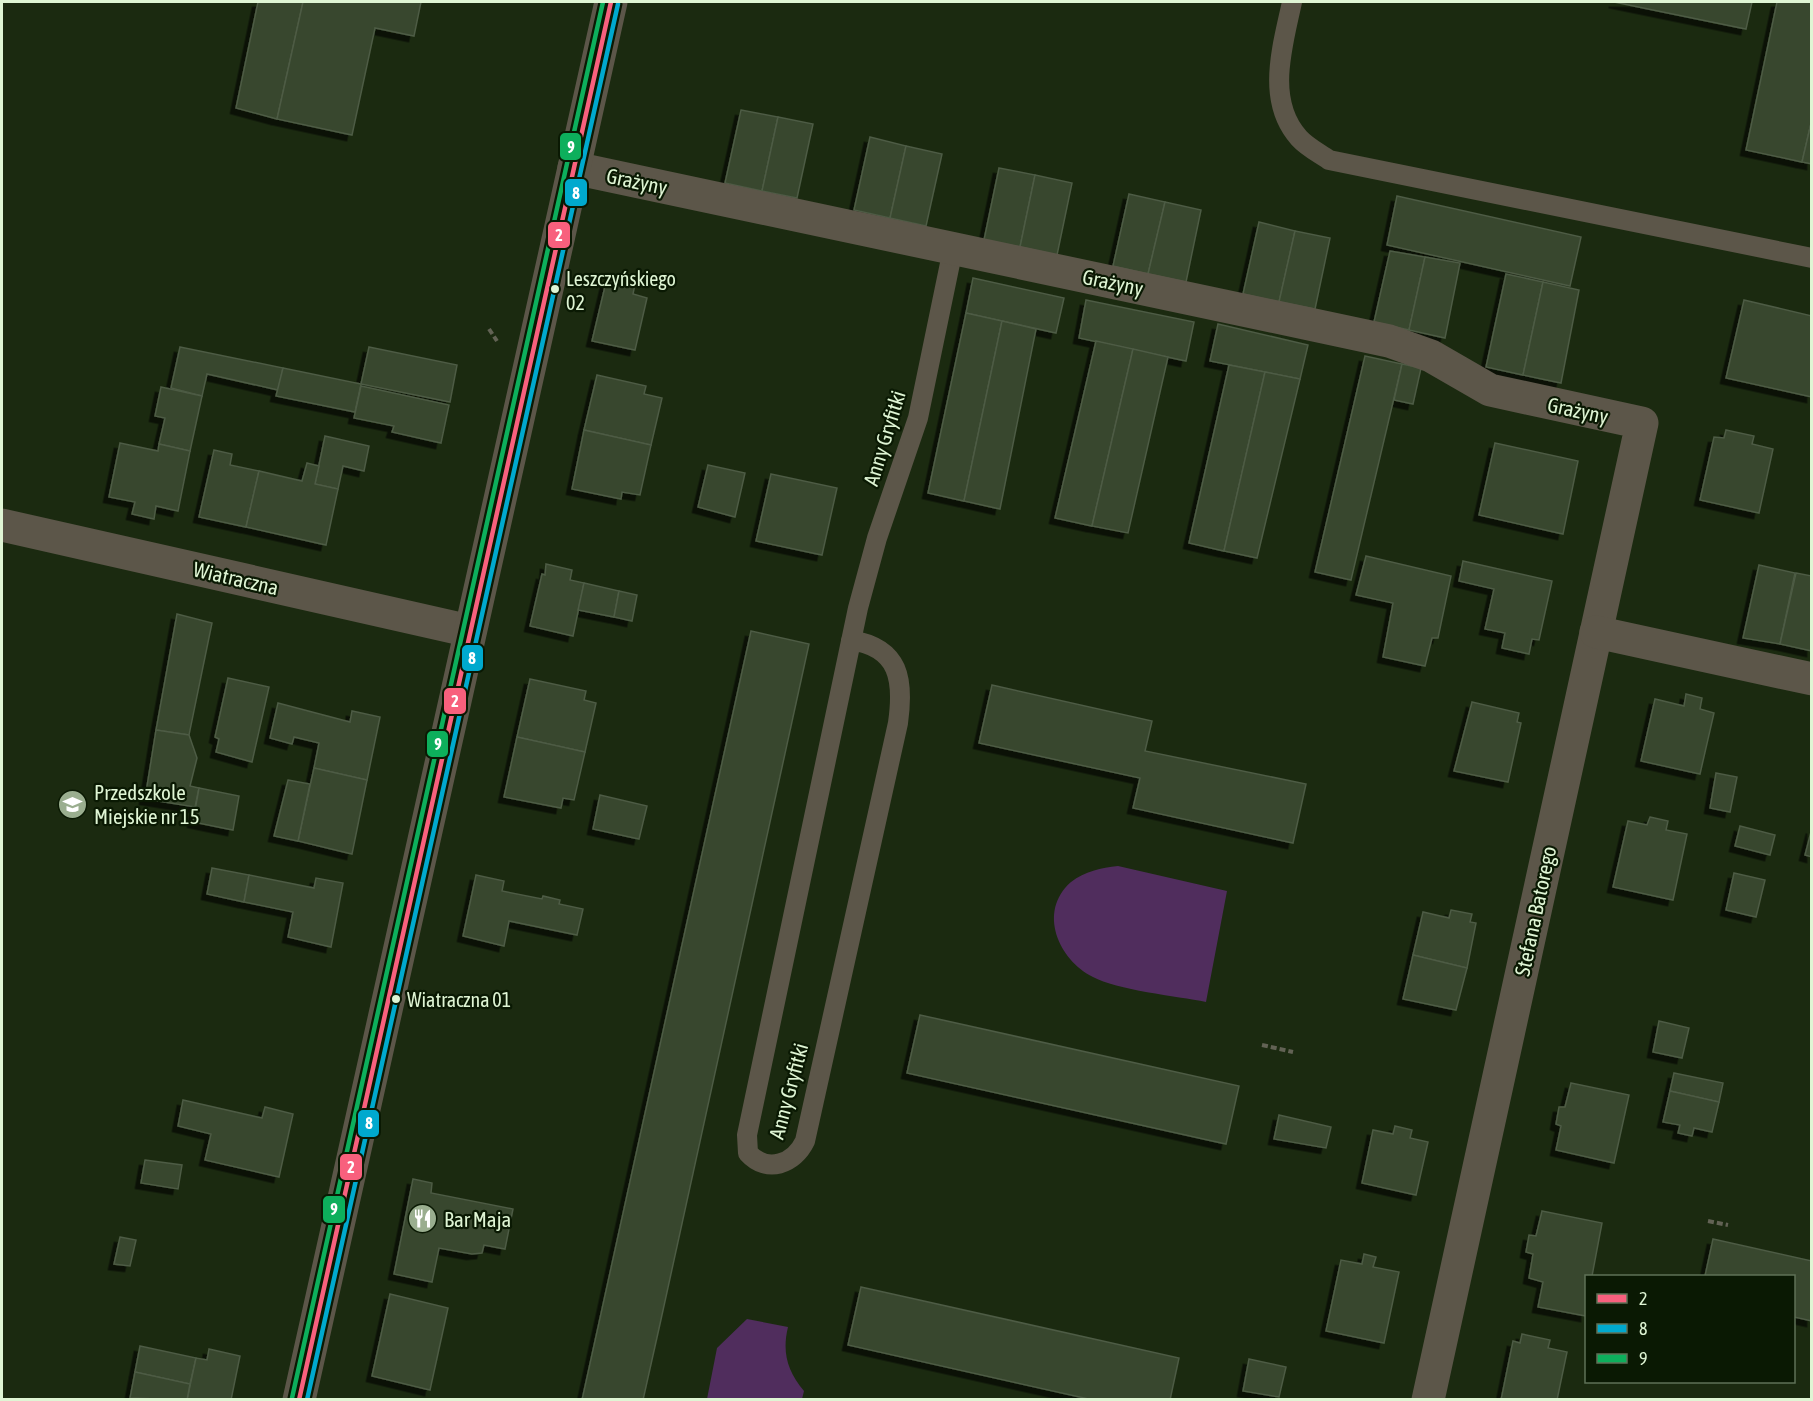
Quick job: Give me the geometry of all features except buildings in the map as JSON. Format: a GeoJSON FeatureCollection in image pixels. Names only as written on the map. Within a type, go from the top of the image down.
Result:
{"type":"FeatureCollection","features":[{"type":"Feature","properties":{"kind":"street"},"geometry":{"type":"LineString","coordinates":[[299,1400],[611,2]]}},
{"type":"Feature","properties":{"kind":"street","name":"Grażyny"},"geometry":{"type":"LineString","coordinates":[[574,168],[1389,341],[1431,356],[1490,390],[1642,423]]}},
{"type":"Feature","properties":{"kind":"street","name":"Stefana Batorego"},"geometry":{"type":"LineString","coordinates":[[1428,1400],[1642,423]]}},
{"type":"Feature","properties":{"kind":"street","name":"Wiatraczna"},"geometry":{"type":"LineString","coordinates":[[2,525],[470,631]]}},
{"type":"Feature","properties":{"kind":"street"},"geometry":{"type":"LineString","coordinates":[[1596,632],[1812,679]]}},
{"type":"Feature","properties":{"kind":"lane"},"geometry":{"type":"LineString","coordinates":[[1292,2],[1280,63],[1280,97],[1287,117],[1298,137],[1329,160],[1812,258]]}},
{"type":"Feature","properties":{"kind":"lane","name":"Anny Gryfitki"},"geometry":{"type":"LineString","coordinates":[[851,640],[871,643],[891,659],[898,675],[901,694],[898,723],[804,1141],[800,1151],[789,1161],[778,1165],[764,1164],[747,1153],[747,1135],[851,640],[877,538],[918,418],[953,249]]}},
{"type":"Feature","properties":{"kind":"path"},"geometry":{"type":"LineString","coordinates":[[1262,1045],[1293,1052]]}},
{"type":"Feature","properties":{"kind":"path"},"geometry":{"type":"LineString","coordinates":[[1708,1221],[1728,1225]]}},
{"type":"Feature","properties":{"kind":"shaded area"},"geometry":{"type":"Polygon","coordinates":[[[1118,866],[1227,891],[1206,1002],[1103,982],[1081,969],[1062,947],[1056,934],[1054,921],[1055,907],[1061,894],[1071,882],[1082,875],[1118,866]]]}},
{"type":"Feature","properties":{"kind":"shaded area"},"geometry":{"type":"Polygon","coordinates":[[[747,1319],[788,1327],[787,1361],[793,1376],[804,1391],[802,1399],[707,1399],[717,1348],[747,1319]]]}},
{"type":"Feature","properties":{"kind":"transit line","name":"9"},"geometry":{"type":"LineString","coordinates":[[292,1398],[603,2]]}},
{"type":"Feature","properties":{"kind":"transit line","name":"2"},"geometry":{"type":"LineString","coordinates":[[299,1400],[611,2]]}},
{"type":"Feature","properties":{"kind":"transit line","name":"8"},"geometry":{"type":"LineString","coordinates":[[307,1400],[618,4]]}},
{"type":"Feature","properties":{"kind":"place","name":"Leszczyńskiego 02"},"geometry":{"type":"Point","coordinates":[555,289]}},
{"type":"Feature","properties":{"kind":"place","name":"Przedszkole Miejskie nr 15"},"geometry":{"type":"Point","coordinates":[73,804]}},
{"type":"Feature","properties":{"kind":"place","name":"Wiatraczna 01"},"geometry":{"type":"Point","coordinates":[396,999]}},
{"type":"Feature","properties":{"kind":"place","name":"Bar Maja"},"geometry":{"type":"Point","coordinates":[423,1219]}}]}
